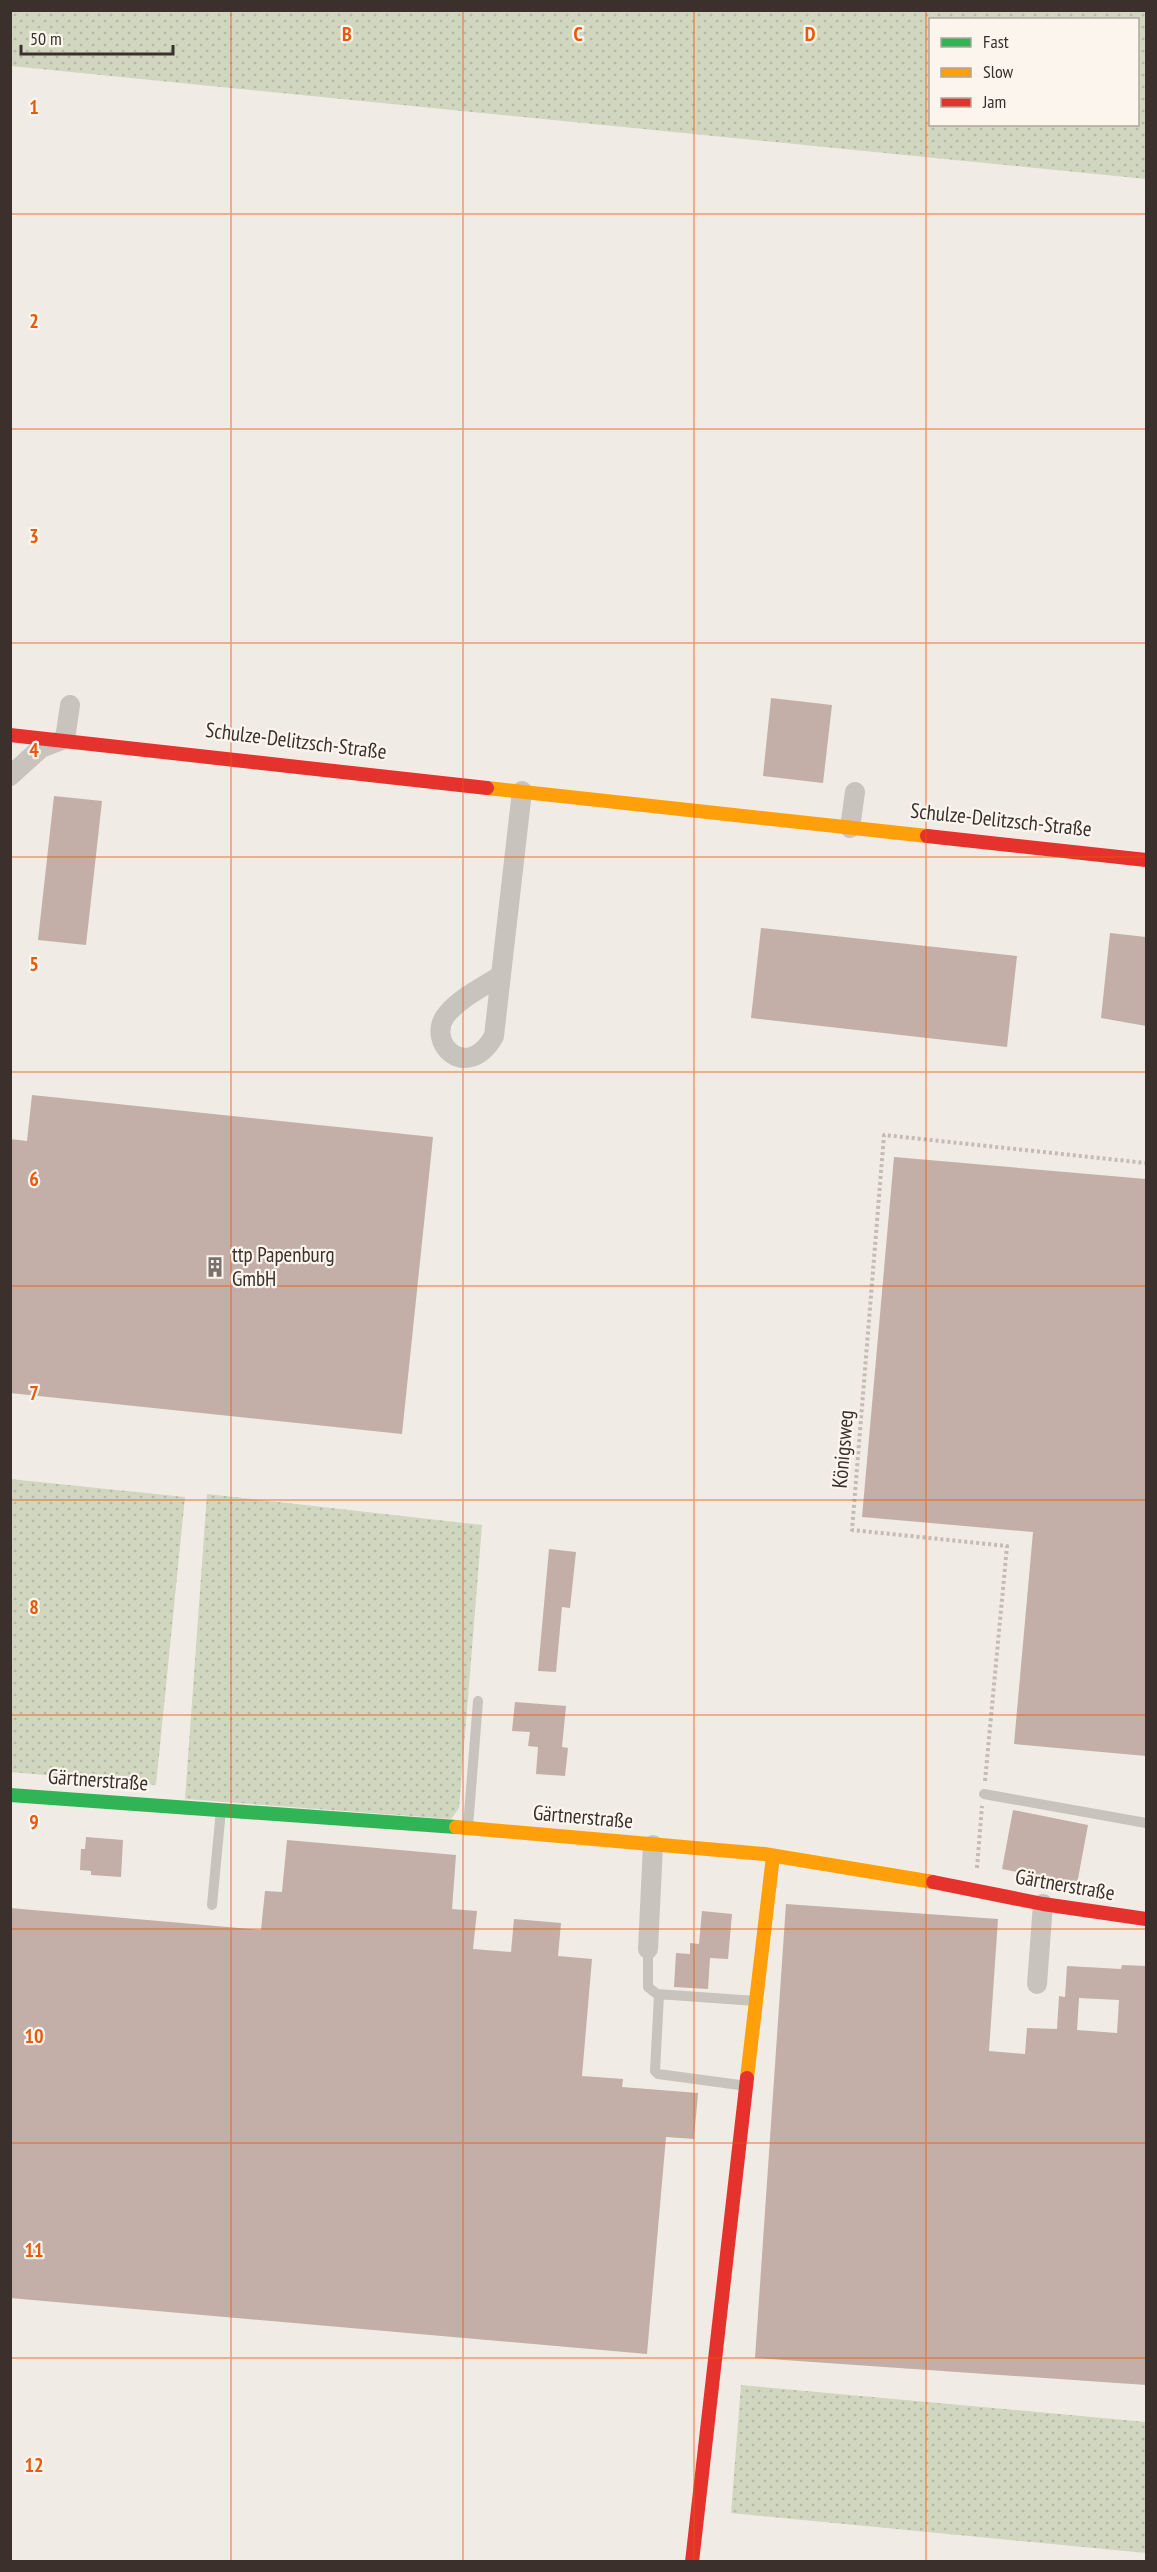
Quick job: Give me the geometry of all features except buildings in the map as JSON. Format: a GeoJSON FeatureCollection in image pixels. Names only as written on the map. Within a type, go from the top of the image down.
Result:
{"type":"FeatureCollection","features":[{"type":"Feature","properties":{"kind":"street"},"geometry":{"type":"LineString","coordinates":[[10,776],[41,748],[65,739],[70,705]]}},
{"type":"Feature","properties":{"kind":"street","name":"Schulze-Delitzsch-Straße"},"geometry":{"type":"LineString","coordinates":[[10,735],[65,739],[1146,860]]}},
{"type":"Feature","properties":{"kind":"street"},"geometry":{"type":"LineString","coordinates":[[500,976],[522,791]]}},
{"type":"Feature","properties":{"kind":"street"},"geometry":{"type":"LineString","coordinates":[[850,828],[855,792]]}},
{"type":"Feature","properties":{"kind":"street","name":"Gärtnerstraße"},"geometry":{"type":"LineString","coordinates":[[10,1795],[468,1828],[773,1856],[975,1889],[1043,1904],[1146,1919]]}},
{"type":"Feature","properties":{"kind":"street"},"geometry":{"type":"LineString","coordinates":[[648,1949],[653,1845]]}},
{"type":"Feature","properties":{"kind":"street"},"geometry":{"type":"LineString","coordinates":[[692,2562],[773,1856]]}},
{"type":"Feature","properties":{"kind":"street"},"geometry":{"type":"LineString","coordinates":[[1037,1984],[1043,1904]]}},
{"type":"Feature","properties":{"kind":"lane"},"geometry":{"type":"LineString","coordinates":[[468,1828],[478,1701]]}},
{"type":"Feature","properties":{"kind":"lane"},"geometry":{"type":"LineString","coordinates":[[984,1794],[1146,1823]]}},
{"type":"Feature","properties":{"kind":"lane"},"geometry":{"type":"LineString","coordinates":[[212,1905],[221,1809]]}},
{"type":"Feature","properties":{"kind":"lane"},"geometry":{"type":"LineString","coordinates":[[648,1949],[646,1978],[648,1987],[659,1995],[757,2001]]}},
{"type":"Feature","properties":{"kind":"lane"},"geometry":{"type":"LineString","coordinates":[[659,1995],[655,2071],[658,2074],[747,2086]]}},
{"type":"Feature","properties":{"kind":"path","name":"Königsweg"},"geometry":{"type":"LineString","coordinates":[[975,1889],[1007,1546],[852,1530],[884,1135],[1146,1163]]}},
{"type":"Feature","properties":{"kind":"green space"},"geometry":{"type":"Polygon","coordinates":[[[10,11],[1146,11],[1146,179],[11,66],[10,11]]]}},
{"type":"Feature","properties":{"kind":"green space"},"geometry":{"type":"Polygon","coordinates":[[[10,1479],[185,1497],[156,1785],[11,1772],[10,1479]]]}},
{"type":"Feature","properties":{"kind":"green space"},"geometry":{"type":"Polygon","coordinates":[[[207,1494],[482,1525],[459,1808],[451,1819],[185,1799],[207,1494]]]}},
{"type":"Feature","properties":{"kind":"green space"},"geometry":{"type":"Polygon","coordinates":[[[741,2385],[1146,2422],[1146,2553],[731,2513],[741,2385]]]}},
{"type":"Feature","properties":{"kind":"traffic: fast"},"geometry":{"type":"LineString","coordinates":[[10,1795],[456,1827]]}},
{"type":"Feature","properties":{"kind":"traffic: slow"},"geometry":{"type":"LineString","coordinates":[[487,788],[927,836]]}},
{"type":"Feature","properties":{"kind":"traffic: slow"},"geometry":{"type":"LineString","coordinates":[[456,1827],[764,1854],[933,1882]]}},
{"type":"Feature","properties":{"kind":"traffic: slow"},"geometry":{"type":"LineString","coordinates":[[747,2078],[773,1856]]}},
{"type":"Feature","properties":{"kind":"traffic: jam"},"geometry":{"type":"LineString","coordinates":[[10,735],[487,788]]}},
{"type":"Feature","properties":{"kind":"traffic: jam"},"geometry":{"type":"LineString","coordinates":[[927,836],[1146,860]]}},
{"type":"Feature","properties":{"kind":"traffic: jam"},"geometry":{"type":"LineString","coordinates":[[933,1882],[1043,1904],[1146,1919]]}},
{"type":"Feature","properties":{"kind":"traffic: jam"},"geometry":{"type":"LineString","coordinates":[[692,2562],[747,2078]]}},
{"type":"Feature","properties":{"kind":"place","name":"ttp Papenburg GmbH"},"geometry":{"type":"Point","coordinates":[215,1267]}}]}
